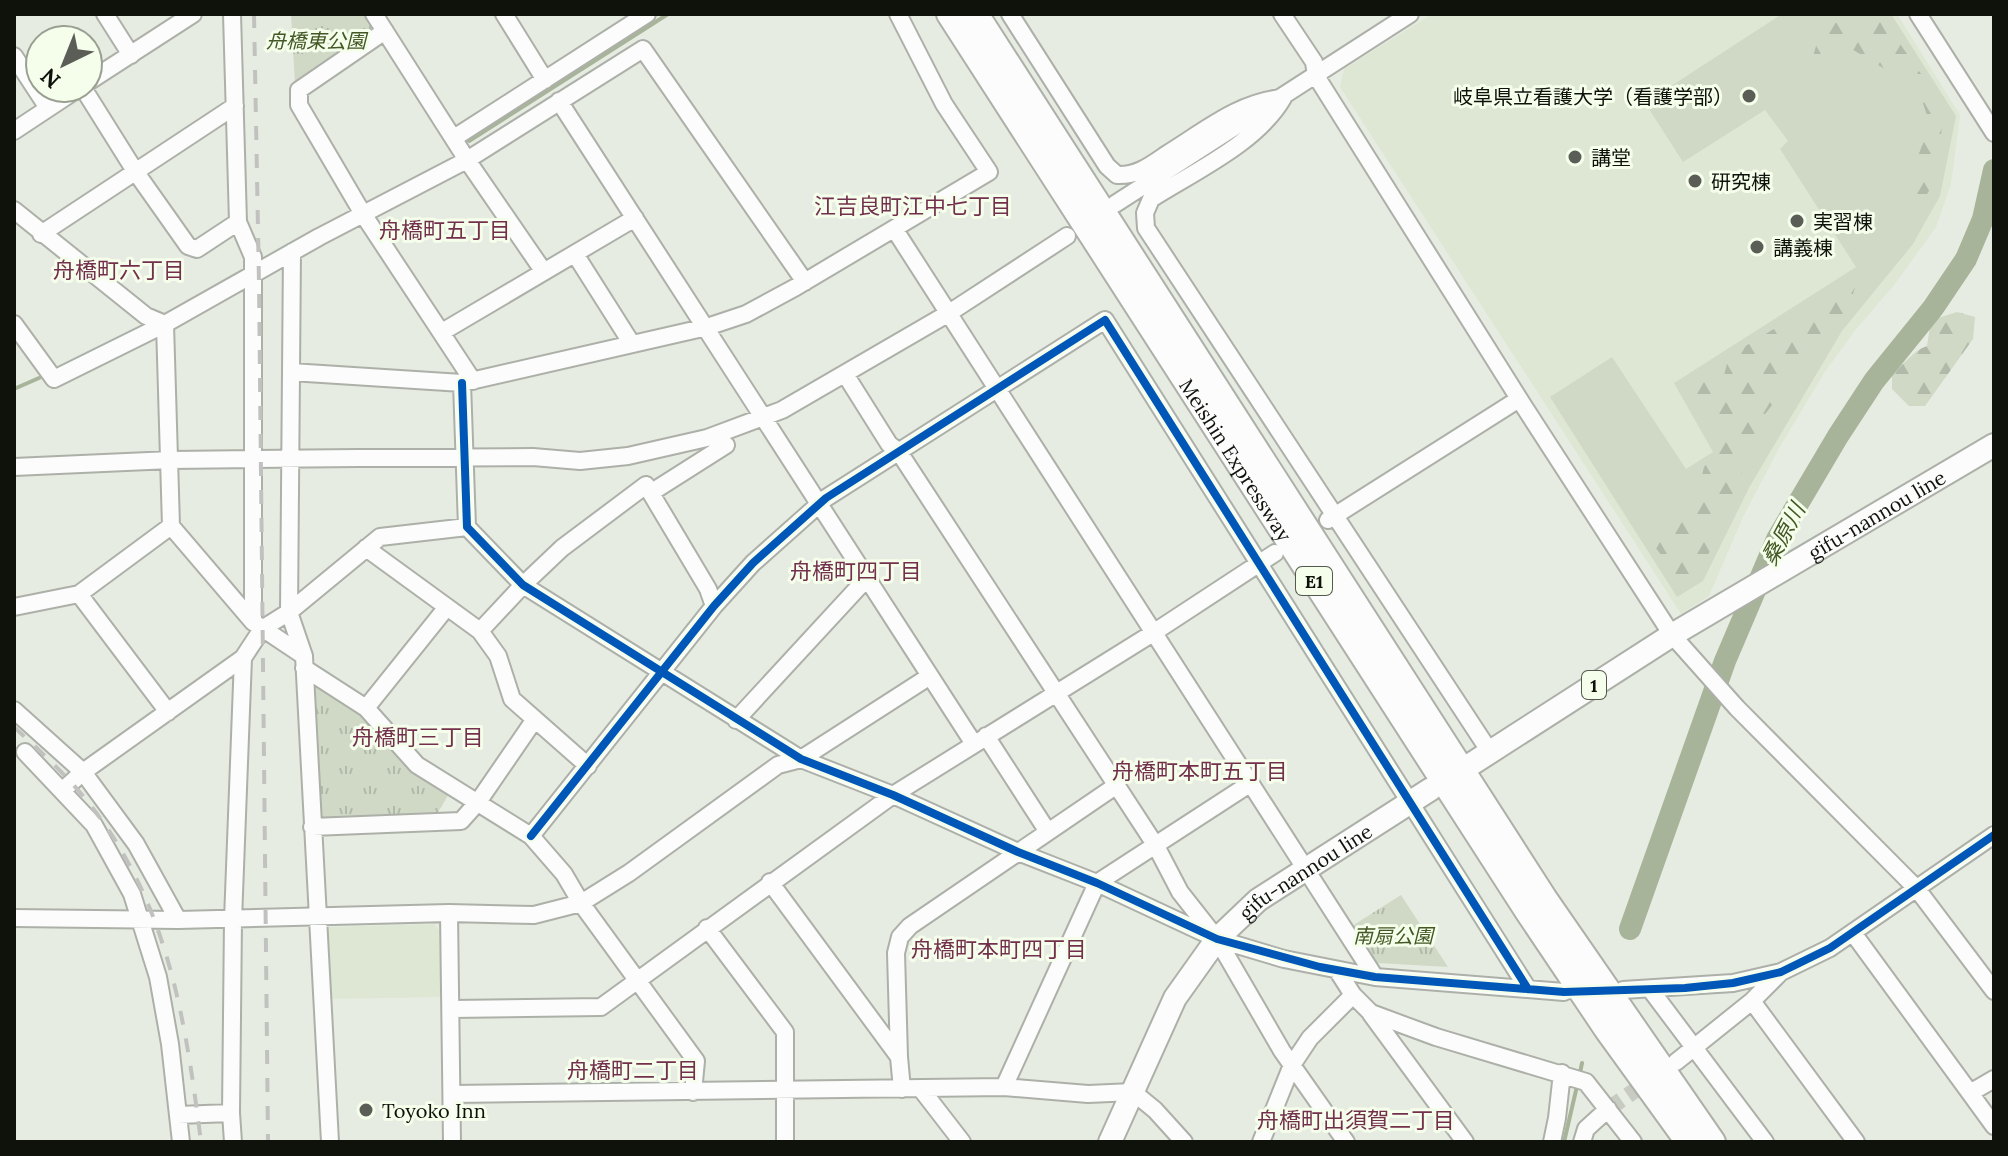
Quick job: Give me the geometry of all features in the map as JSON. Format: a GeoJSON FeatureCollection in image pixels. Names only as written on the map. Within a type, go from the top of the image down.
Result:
{"type":"FeatureCollection","features":[{"type":"Feature","properties":{"kind":"highway","name":"Meishin Expressway"},"geometry":{"type":"LineString","coordinates":[[949,14],[1527,911],[1607,1030],[1688,1142]]}},
{"type":"Feature","properties":{"kind":"highway","name":"Meishin Expressway"},"geometry":{"type":"LineString","coordinates":[[976,14],[1545,899],[1713,1142]]}},
{"type":"Feature","properties":{"kind":"main road","name":"gifu-nannou line"},"geometry":{"type":"LineString","coordinates":[[1482,758],[1672,635],[1994,445]]}},
{"type":"Feature","properties":{"kind":"main road","name":"gifu-nannou line"},"geometry":{"type":"LineString","coordinates":[[1110,1142],[1175,998],[1217,939],[1258,900],[1431,789]]}},
{"type":"Feature","properties":{"kind":"street"},"geometry":{"type":"LineString","coordinates":[[105,14],[131,55]]}},
{"type":"Feature","properties":{"kind":"street"},"geometry":{"type":"LineString","coordinates":[[104,72],[193,14]]}},
{"type":"Feature","properties":{"kind":"street"},"geometry":{"type":"LineString","coordinates":[[232,14],[238,222],[253,257],[254,274],[257,626],[243,658],[233,920],[233,1142]]}},
{"type":"Feature","properties":{"kind":"street"},"geometry":{"type":"LineString","coordinates":[[374,14],[467,160],[544,272]]}},
{"type":"Feature","properties":{"kind":"street"},"geometry":{"type":"LineString","coordinates":[[504,14],[550,92],[707,327],[930,676],[1048,832]]}},
{"type":"Feature","properties":{"kind":"street"},"geometry":{"type":"LineString","coordinates":[[14,324],[54,379],[165,324],[292,252],[467,160],[550,92],[625,20],[647,14]]}},
{"type":"Feature","properties":{"kind":"street"},"geometry":{"type":"LineString","coordinates":[[291,372],[468,382],[707,327],[746,314],[895,230],[989,172],[944,104],[898,14]]}},
{"type":"Feature","properties":{"kind":"street"},"geometry":{"type":"LineString","coordinates":[[1010,14],[1107,166],[1117,175],[1139,172],[1245,107],[1267,99],[1283,98]]}},
{"type":"Feature","properties":{"kind":"street"},"geometry":{"type":"LineString","coordinates":[[1282,14],[1314,62],[1316,76],[1672,635],[1737,708],[1917,889],[1994,991]]}},
{"type":"Feature","properties":{"kind":"street"},"geometry":{"type":"LineString","coordinates":[[1115,204],[1410,14]]}},
{"type":"Feature","properties":{"kind":"street"},"geometry":{"type":"LineString","coordinates":[[1918,14],[1994,133]]}},
{"type":"Feature","properties":{"kind":"street"},"geometry":{"type":"LineString","coordinates":[[385,31],[299,90],[299,105],[363,214],[442,332],[468,382],[463,459],[467,527],[523,585],[801,759],[1097,883],[1217,939],[1284,959],[1375,977],[1564,992]]}},
{"type":"Feature","properties":{"kind":"street"},"geometry":{"type":"LineString","coordinates":[[454,138],[643,49],[805,282]]}},
{"type":"Feature","properties":{"kind":"street"},"geometry":{"type":"LineString","coordinates":[[14,56],[48,108]]}},
{"type":"Feature","properties":{"kind":"street"},"geometry":{"type":"LineString","coordinates":[[1283,98],[1273,115],[1258,130],[1151,199],[1145,213],[1146,228],[1482,758]]}},
{"type":"Feature","properties":{"kind":"street"},"geometry":{"type":"LineString","coordinates":[[14,131],[55,104]]}},
{"type":"Feature","properties":{"kind":"street"},"geometry":{"type":"LineString","coordinates":[[91,104],[188,246],[197,249],[238,222]]}},
{"type":"Feature","properties":{"kind":"street"},"geometry":{"type":"LineString","coordinates":[[41,234],[235,106]]}},
{"type":"Feature","properties":{"kind":"street"},"geometry":{"type":"LineString","coordinates":[[14,210],[146,316],[165,324]]}},
{"type":"Feature","properties":{"kind":"street"},"geometry":{"type":"LineString","coordinates":[[442,332],[635,218]]}},
{"type":"Feature","properties":{"kind":"street"},"geometry":{"type":"LineString","coordinates":[[895,230],[1375,977]]}},
{"type":"Feature","properties":{"kind":"street"},"geometry":{"type":"LineString","coordinates":[[14,467],[171,460],[533,457],[580,461],[628,456],[707,438],[764,418],[949,313],[1067,236]]}},
{"type":"Feature","properties":{"kind":"street"},"geometry":{"type":"LineString","coordinates":[[292,252],[289,612],[304,662],[330,1142]]}},
{"type":"Feature","properties":{"kind":"street"},"geometry":{"type":"LineString","coordinates":[[575,254],[632,344]]}},
{"type":"Feature","properties":{"kind":"street"},"geometry":{"type":"LineString","coordinates":[[531,836],[714,606],[753,563],[819,505],[1105,320],[1528,989]]}},
{"type":"Feature","properties":{"kind":"street"},"geometry":{"type":"LineString","coordinates":[[165,324],[171,526],[257,626],[366,708],[417,765],[531,836],[564,874],[581,903],[696,1061],[693,1092]]}},
{"type":"Feature","properties":{"kind":"street"},"geometry":{"type":"LineString","coordinates":[[845,374],[1057,692],[1156,846],[1180,892],[1217,939],[1292,1065],[1346,1142]]}},
{"type":"Feature","properties":{"kind":"street"},"geometry":{"type":"LineString","coordinates":[[1331,519],[1519,399]]}},
{"type":"Feature","properties":{"kind":"street"},"geometry":{"type":"LineString","coordinates":[[652,492],[726,445]]}},
{"type":"Feature","properties":{"kind":"street"},"geometry":{"type":"LineString","coordinates":[[480,631],[562,548],[646,485],[708,589],[714,606]]}},
{"type":"Feature","properties":{"kind":"street"},"geometry":{"type":"LineString","coordinates":[[14,607],[79,594],[171,526]]}},
{"type":"Feature","properties":{"kind":"street"},"geometry":{"type":"LineString","coordinates":[[257,626],[289,612],[380,537],[467,527]]}},
{"type":"Feature","properties":{"kind":"street"},"geometry":{"type":"LineString","coordinates":[[366,548],[480,631],[498,656],[512,699],[588,766]]}},
{"type":"Feature","properties":{"kind":"street"},"geometry":{"type":"LineString","coordinates":[[452,1009],[601,1007],[893,795],[1275,553]]}},
{"type":"Feature","properties":{"kind":"street"},"geometry":{"type":"LineString","coordinates":[[736,720],[867,578]]}},
{"type":"Feature","properties":{"kind":"street"},"geometry":{"type":"LineString","coordinates":[[79,594],[168,712]]}},
{"type":"Feature","properties":{"kind":"street"},"geometry":{"type":"LineString","coordinates":[[366,708],[447,607]]}},
{"type":"Feature","properties":{"kind":"street"},"geometry":{"type":"LineString","coordinates":[[63,790],[83,772],[243,658]]}},
{"type":"Feature","properties":{"kind":"street"},"geometry":{"type":"LineString","coordinates":[[14,918],[233,920],[449,913],[534,915],[581,903],[629,873],[778,765],[801,759],[930,676]]}},
{"type":"Feature","properties":{"kind":"street"},"geometry":{"type":"LineString","coordinates":[[14,710],[83,772],[136,844],[178,920]]}},
{"type":"Feature","properties":{"kind":"street"},"geometry":{"type":"LineString","coordinates":[[312,827],[461,821],[478,802],[535,719]]}},
{"type":"Feature","properties":{"kind":"street"},"geometry":{"type":"LineString","coordinates":[[25,752],[94,825],[132,894],[158,977],[170,1044],[181,1142]]}},
{"type":"Feature","properties":{"kind":"street"},"geometry":{"type":"LineString","coordinates":[[1004,1087],[1097,883],[1251,783]]}},
{"type":"Feature","properties":{"kind":"street"},"geometry":{"type":"LineString","coordinates":[[902,1089],[896,953],[900,937],[910,926],[1117,785]]}},
{"type":"Feature","properties":{"kind":"street"},"geometry":{"type":"LineString","coordinates":[[1623,990],[1733,983],[1781,972],[1830,948],[1994,835]]}},
{"type":"Feature","properties":{"kind":"street"},"geometry":{"type":"LineString","coordinates":[[770,882],[899,1057]]}},
{"type":"Feature","properties":{"kind":"street"},"geometry":{"type":"LineString","coordinates":[[449,913],[452,1142]]}},
{"type":"Feature","properties":{"kind":"street"},"geometry":{"type":"LineString","coordinates":[[707,928],[785,1032],[785,1142]]}},
{"type":"Feature","properties":{"kind":"street"},"geometry":{"type":"LineString","coordinates":[[1853,933],[1994,1126]]}},
{"type":"Feature","properties":{"kind":"street"},"geometry":{"type":"LineString","coordinates":[[1337,970],[1465,1142]]}},
{"type":"Feature","properties":{"kind":"street"},"geometry":{"type":"LineString","coordinates":[[1676,1062],[1752,1001],[1781,972]]}},
{"type":"Feature","properties":{"kind":"street"},"geometry":{"type":"LineString","coordinates":[[1650,989],[1765,1142]]}},
{"type":"Feature","properties":{"kind":"street"},"geometry":{"type":"LineString","coordinates":[[1261,1142],[1292,1065],[1310,1038],[1353,995]]}},
{"type":"Feature","properties":{"kind":"street"},"geometry":{"type":"LineString","coordinates":[[1752,1001],[1856,1142]]}},
{"type":"Feature","properties":{"kind":"street"},"geometry":{"type":"LineString","coordinates":[[1371,1013],[1436,1037],[1586,1082],[1633,1142]]}},
{"type":"Feature","properties":{"kind":"street"},"geometry":{"type":"LineString","coordinates":[[1552,1142],[1564,1074]]}},
{"type":"Feature","properties":{"kind":"street"},"geometry":{"type":"LineString","coordinates":[[1970,1093],[1994,1079]]}},
{"type":"Feature","properties":{"kind":"street"},"geometry":{"type":"LineString","coordinates":[[452,1094],[1004,1087],[1088,1094],[1133,1092],[1155,1110],[1184,1142]]}},
{"type":"Feature","properties":{"kind":"street"},"geometry":{"type":"LineString","coordinates":[[921,1089],[962,1142]]}},
{"type":"Feature","properties":{"kind":"street"},"geometry":{"type":"LineString","coordinates":[[1582,1142],[1586,1129],[1608,1109]]}},
{"type":"Feature","properties":{"kind":"street"},"geometry":{"type":"LineString","coordinates":[[178,1115],[231,1113]]}},
{"type":"Feature","properties":{"kind":"shaded area"},"geometry":{"type":"Polygon","coordinates":[[[1432,14],[1897,14],[1960,115],[1951,184],[1936,227],[1824,373],[1743,517],[1709,596],[1681,614],[1340,87],[1344,69],[1432,14]]]}},
{"type":"Feature","properties":{"kind":"shaded area"},"geometry":{"type":"Polygon","coordinates":[[[434,924],[440,931],[441,997],[329,999],[327,927],[434,924]]]}},
{"type":"Feature","properties":{"kind":"green space","name":"舟橋東公園"},"geometry":{"type":"Polygon","coordinates":[[[291,14],[367,14],[377,29],[295,84],[291,14]]]}},
{"type":"Feature","properties":{"kind":"green space"},"geometry":{"type":"Polygon","coordinates":[[[1782,14],[1891,14],[1956,116],[1940,196],[1913,244],[1842,331],[1750,486],[1703,581],[1677,597],[1550,397],[1612,357],[1686,469],[1713,452],[1674,383],[1856,267],[1780,149],[1788,141],[1765,110],[1683,162],[1645,103],[1782,14]]]}},
{"type":"Feature","properties":{"kind":"green space"},"geometry":{"type":"Polygon","coordinates":[[[1858,14],[1879,14],[1926,81],[1944,117],[1932,186],[1912,218],[1905,191],[1930,124],[1918,89],[1845,45],[1809,70],[1821,29],[1858,14]]]}},
{"type":"Feature","properties":{"kind":"green space"},"geometry":{"type":"Polygon","coordinates":[[[1857,279],[1850,306],[1758,423],[1737,487],[1703,567],[1681,581],[1655,547],[1696,502],[1704,467],[1720,446],[1681,386],[1712,371],[1710,390],[1721,387],[1729,356],[1857,279]]]}},
{"type":"Feature","properties":{"kind":"green space"},"geometry":{"type":"Polygon","coordinates":[[[1957,312],[1975,317],[1973,339],[1925,406],[1909,406],[1892,389],[1892,374],[1913,354],[1927,346],[1931,320],[1957,312]]]}},
{"type":"Feature","properties":{"kind":"green space"},"geometry":{"type":"Polygon","coordinates":[[[312,681],[363,716],[450,792],[437,814],[319,819],[312,681]]]}},
{"type":"Feature","properties":{"kind":"green space","name":"南扇公園"},"geometry":{"type":"Polygon","coordinates":[[[1401,895],[1448,967],[1377,963],[1352,926],[1401,895]]]}},
{"type":"Feature","properties":{"kind":"waterway"},"geometry":{"type":"LineString","coordinates":[[469,141],[668,14]]}},
{"type":"Feature","properties":{"kind":"waterway","name":"桑原川"},"geometry":{"type":"LineString","coordinates":[[1630,929],[1725,661],[1777,539],[1874,381],[1933,308],[1966,259],[1983,219],[1994,170]]}},
{"type":"Feature","properties":{"kind":"waterway"},"geometry":{"type":"LineString","coordinates":[[14,389],[39,378]]}},
{"type":"Feature","properties":{"kind":"waterway"},"geometry":{"type":"LineString","coordinates":[[1580,1073],[1582,1063]]}},
{"type":"Feature","properties":{"kind":"waterway"},"geometry":{"type":"LineString","coordinates":[[1564,1142],[1577,1086]]}},
{"type":"Feature","properties":{"kind":"tunnel"},"geometry":{"type":"LineString","coordinates":[[1608,1109],[1652,1079]]}},
{"type":"Feature","properties":{"kind":"railway"},"geometry":{"type":"LineString","coordinates":[[254,14],[268,1142]]}},
{"type":"Feature","properties":{"kind":"railway"},"geometry":{"type":"LineString","coordinates":[[14,727],[83,796],[112,835],[135,875],[168,960],[179,1004],[201,1142]]}},
{"type":"Feature","properties":{"kind":"cycle path"},"geometry":{"type":"LineString","coordinates":[[531,836],[714,606],[753,563],[826,498],[1105,320],[1528,989]]}},
{"type":"Feature","properties":{"kind":"cycle path"},"geometry":{"type":"LineString","coordinates":[[462,383],[467,527],[523,585],[801,759],[1097,883],[1217,939],[1320,967],[1375,977],[1564,992],[1685,988],[1733,983],[1781,972],[1830,948],[1994,835]]}},
{"type":"Feature","properties":{"kind":"place","name":"岐阜県立看護大学（看護学部）"},"geometry":{"type":"Point","coordinates":[1749,96]}},
{"type":"Feature","properties":{"kind":"place","name":"講堂"},"geometry":{"type":"Point","coordinates":[1575,157]}},
{"type":"Feature","properties":{"kind":"place","name":"研究棟"},"geometry":{"type":"Point","coordinates":[1695,181]}},
{"type":"Feature","properties":{"kind":"place","name":"実習棟"},"geometry":{"type":"Point","coordinates":[1797,221]}},
{"type":"Feature","properties":{"kind":"place","name":"講義棟"},"geometry":{"type":"Point","coordinates":[1757,247]}},
{"type":"Feature","properties":{"kind":"place","name":"Toyoko Inn"},"geometry":{"type":"Point","coordinates":[366,1110]}},
{"type":"Feature","properties":{"kind":"district","name":"江吉良町江中七丁目"},"geometry":{"type":"Point","coordinates":[913,206]}},
{"type":"Feature","properties":{"kind":"district","name":"舟橋町五丁目"},"geometry":{"type":"Point","coordinates":[445,230]}},
{"type":"Feature","properties":{"kind":"district","name":"舟橋町六丁目"},"geometry":{"type":"Point","coordinates":[119,270]}},
{"type":"Feature","properties":{"kind":"district","name":"舟橋町四丁目"},"geometry":{"type":"Point","coordinates":[856,571]}},
{"type":"Feature","properties":{"kind":"district","name":"舟橋町三丁目"},"geometry":{"type":"Point","coordinates":[418,737]}},
{"type":"Feature","properties":{"kind":"district","name":"舟橋町本町五丁目"},"geometry":{"type":"Point","coordinates":[1200,771]}},
{"type":"Feature","properties":{"kind":"district","name":"舟橋町本町四丁目"},"geometry":{"type":"Point","coordinates":[999,949]}},
{"type":"Feature","properties":{"kind":"district","name":"舟橋町二丁目"},"geometry":{"type":"Point","coordinates":[633,1070]}},
{"type":"Feature","properties":{"kind":"district","name":"舟橋町出須賀二丁目"},"geometry":{"type":"Point","coordinates":[1356,1120]}}]}
